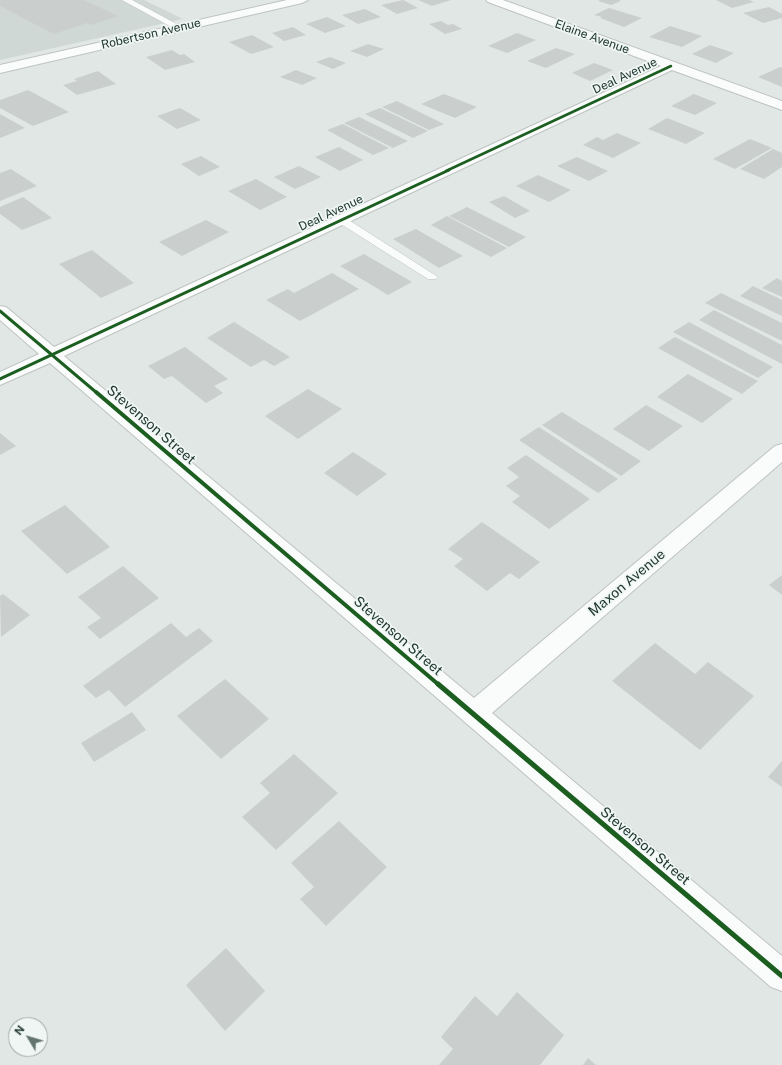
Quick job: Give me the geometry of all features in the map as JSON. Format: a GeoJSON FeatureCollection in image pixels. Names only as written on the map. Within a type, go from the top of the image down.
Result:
{"type":"FeatureCollection","features":[{"type":"Feature","properties":{"kind":"street","name":"Robertson Avenue"},"geometry":{"type":"LineString","coordinates":[[0,68],[302,0]]}},
{"type":"Feature","properties":{"kind":"street","name":"Elaine Avenue"},"geometry":{"type":"LineString","coordinates":[[492,0],[782,106]]}},
{"type":"Feature","properties":{"kind":"street","name":"Deal Avenue"},"geometry":{"type":"LineString","coordinates":[[0,379],[671,66]]}},
{"type":"Feature","properties":{"kind":"street","name":"Stevenson Street"},"geometry":{"type":"LineString","coordinates":[[0,311],[782,976]]}},
{"type":"Feature","properties":{"kind":"street","name":"Maxon Avenue"},"geometry":{"type":"LineString","coordinates":[[473,714],[782,451]]}},
{"type":"Feature","properties":{"kind":"lane"},"geometry":{"type":"LineString","coordinates":[[126,0],[180,28]]}},
{"type":"Feature","properties":{"kind":"lane"},"geometry":{"type":"LineString","coordinates":[[340,220],[432,277]]}},
{"type":"Feature","properties":{"kind":"shaded area"},"geometry":{"type":"Polygon","coordinates":[[[0,0],[144,0],[183,19],[0,60],[0,0]]]}},
{"type":"Feature","properties":{"kind":"building"},"geometry":{"type":"Polygon","coordinates":[[[0,0],[84,0],[118,16],[91,25],[87,23],[54,34],[0,6],[0,0]]]}},
{"type":"Feature","properties":{"kind":"building"},"geometry":{"type":"Polygon","coordinates":[[[403,0],[418,8],[397,14],[381,5],[403,0]]]}},
{"type":"Feature","properties":{"kind":"building"},"geometry":{"type":"Polygon","coordinates":[[[418,0],[451,0],[432,6],[418,0]]]}},
{"type":"Feature","properties":{"kind":"building"},"geometry":{"type":"Polygon","coordinates":[[[716,0],[749,0],[754,2],[732,8],[716,0]]]}},
{"type":"Feature","properties":{"kind":"building"},"geometry":{"type":"Polygon","coordinates":[[[598,1],[621,1],[611,5],[598,1]]]}},
{"type":"Feature","properties":{"kind":"building"},"geometry":{"type":"Polygon","coordinates":[[[769,7],[782,14],[782,18],[763,23],[743,13],[769,7]]]}},
{"type":"Feature","properties":{"kind":"building"},"geometry":{"type":"Polygon","coordinates":[[[609,8],[642,18],[624,27],[594,15],[609,8]]]}},
{"type":"Feature","properties":{"kind":"building"},"geometry":{"type":"Polygon","coordinates":[[[365,9],[381,17],[358,24],[342,15],[365,9]]]}},
{"type":"Feature","properties":{"kind":"building"},"geometry":{"type":"Polygon","coordinates":[[[327,17],[346,26],[325,33],[306,24],[327,17]]]}},
{"type":"Feature","properties":{"kind":"building"},"geometry":{"type":"Polygon","coordinates":[[[441,21],[448,25],[453,24],[462,29],[445,34],[429,24],[441,21]]]}},
{"type":"Feature","properties":{"kind":"building"},"geometry":{"type":"Polygon","coordinates":[[[670,26],[702,36],[682,47],[649,37],[670,26]]]}},
{"type":"Feature","properties":{"kind":"building"},"geometry":{"type":"Polygon","coordinates":[[[293,27],[306,35],[284,41],[272,33],[293,27]]]}},
{"type":"Feature","properties":{"kind":"building"},"geometry":{"type":"Polygon","coordinates":[[[517,33],[536,40],[507,53],[488,46],[517,33]]]}},
{"type":"Feature","properties":{"kind":"building"},"geometry":{"type":"Polygon","coordinates":[[[252,35],[274,47],[251,54],[229,42],[252,35]]]}},
{"type":"Feature","properties":{"kind":"building"},"geometry":{"type":"Polygon","coordinates":[[[368,44],[384,49],[367,57],[350,51],[368,44]]]}},
{"type":"Feature","properties":{"kind":"building"},"geometry":{"type":"Polygon","coordinates":[[[710,45],[734,53],[716,63],[692,54],[710,45]]]}},
{"type":"Feature","properties":{"kind":"building"},"geometry":{"type":"Polygon","coordinates":[[[556,48],[575,54],[546,68],[527,61],[556,48]]]}},
{"type":"Feature","properties":{"kind":"building"},"geometry":{"type":"Polygon","coordinates":[[[172,50],[180,55],[184,54],[195,62],[165,70],[146,57],[172,50]]]}},
{"type":"Feature","properties":{"kind":"building"},"geometry":{"type":"Polygon","coordinates":[[[330,57],[346,63],[333,69],[316,62],[330,57]]]}},
{"type":"Feature","properties":{"kind":"building"},"geometry":{"type":"Polygon","coordinates":[[[594,63],[613,70],[590,81],[572,73],[594,63]]]}},
{"type":"Feature","properties":{"kind":"building"},"geometry":{"type":"Polygon","coordinates":[[[780,67],[782,68],[782,87],[758,77],[780,67]]]}},
{"type":"Feature","properties":{"kind":"building"},"geometry":{"type":"Polygon","coordinates":[[[296,70],[317,78],[302,85],[280,77],[296,70]]]}},
{"type":"Feature","properties":{"kind":"building"},"geometry":{"type":"Polygon","coordinates":[[[98,71],[116,84],[77,95],[63,85],[77,81],[74,79],[98,71]]]}},
{"type":"Feature","properties":{"kind":"building"},"geometry":{"type":"Polygon","coordinates":[[[28,90],[69,112],[33,126],[0,108],[0,100],[28,90]]]}},
{"type":"Feature","properties":{"kind":"building"},"geometry":{"type":"Polygon","coordinates":[[[444,94],[477,107],[455,118],[421,104],[444,94]]]}},
{"type":"Feature","properties":{"kind":"building"},"geometry":{"type":"Polygon","coordinates":[[[694,94],[717,103],[695,115],[671,106],[694,94]]]}},
{"type":"Feature","properties":{"kind":"building"},"geometry":{"type":"Polygon","coordinates":[[[397,101],[444,124],[429,130],[382,107],[397,101]]]}},
{"type":"Feature","properties":{"kind":"building"},"geometry":{"type":"Polygon","coordinates":[[[180,108],[201,120],[177,129],[157,116],[180,108]]]}},
{"type":"Feature","properties":{"kind":"building"},"geometry":{"type":"Polygon","coordinates":[[[380,108],[428,131],[413,138],[365,114],[380,108]]]}},
{"type":"Feature","properties":{"kind":"building"},"geometry":{"type":"Polygon","coordinates":[[[0,114],[25,128],[0,138],[0,114]]]}},
{"type":"Feature","properties":{"kind":"building"},"geometry":{"type":"Polygon","coordinates":[[[359,117],[408,141],[393,148],[344,123],[359,117]]]}},
{"type":"Feature","properties":{"kind":"building"},"geometry":{"type":"Polygon","coordinates":[[[667,118],[705,133],[686,144],[648,129],[667,118]]]}},
{"type":"Feature","properties":{"kind":"building"},"geometry":{"type":"Polygon","coordinates":[[[343,124],[389,148],[373,155],[327,130],[343,124]]]}},
{"type":"Feature","properties":{"kind":"building"},"geometry":{"type":"Polygon","coordinates":[[[617,133],[641,143],[613,158],[583,145],[597,137],[603,140],[617,133]]]}},
{"type":"Feature","properties":{"kind":"building"},"geometry":{"type":"Polygon","coordinates":[[[750,139],[772,148],[735,169],[713,159],[750,139]]]}},
{"type":"Feature","properties":{"kind":"building"},"geometry":{"type":"Polygon","coordinates":[[[339,147],[363,160],[340,171],[315,157],[339,147]]]}},
{"type":"Feature","properties":{"kind":"building"},"geometry":{"type":"Polygon","coordinates":[[[773,149],[782,153],[782,167],[764,179],[740,169],[773,149]]]}},
{"type":"Feature","properties":{"kind":"building"},"geometry":{"type":"Polygon","coordinates":[[[201,156],[220,167],[199,176],[181,164],[201,156]]]}},
{"type":"Feature","properties":{"kind":"building"},"geometry":{"type":"Polygon","coordinates":[[[577,157],[608,171],[589,181],[557,166],[577,157]]]}},
{"type":"Feature","properties":{"kind":"building"},"geometry":{"type":"Polygon","coordinates":[[[299,166],[321,177],[295,189],[274,177],[299,166]]]}},
{"type":"Feature","properties":{"kind":"building"},"geometry":{"type":"Polygon","coordinates":[[[11,169],[37,186],[0,201],[0,173],[11,169]]]}},
{"type":"Feature","properties":{"kind":"building"},"geometry":{"type":"Polygon","coordinates":[[[538,175],[571,190],[549,202],[516,186],[538,175]]]}},
{"type":"Feature","properties":{"kind":"building"},"geometry":{"type":"Polygon","coordinates":[[[256,179],[287,197],[260,210],[228,191],[256,179]]]}},
{"type":"Feature","properties":{"kind":"building"},"geometry":{"type":"Polygon","coordinates":[[[504,196],[530,211],[515,218],[489,202],[504,196]]]}},
{"type":"Feature","properties":{"kind":"building"},"geometry":{"type":"Polygon","coordinates":[[[23,197],[52,218],[22,230],[0,214],[0,207],[23,197]]]}},
{"type":"Feature","properties":{"kind":"building"},"geometry":{"type":"Polygon","coordinates":[[[467,207],[526,237],[509,247],[449,216],[467,207]]]}},
{"type":"Feature","properties":{"kind":"building"},"geometry":{"type":"Polygon","coordinates":[[[447,216],[507,248],[491,257],[431,225],[447,216]]]}},
{"type":"Feature","properties":{"kind":"building"},"geometry":{"type":"Polygon","coordinates":[[[206,220],[229,232],[182,256],[159,242],[206,220]]]}},
{"type":"Feature","properties":{"kind":"building"},"geometry":{"type":"Polygon","coordinates":[[[416,229],[463,256],[439,268],[393,239],[416,229]]]}},
{"type":"Feature","properties":{"kind":"building"},"geometry":{"type":"Polygon","coordinates":[[[92,250],[134,283],[101,298],[59,264],[92,250]]]}},
{"type":"Feature","properties":{"kind":"building"},"geometry":{"type":"Polygon","coordinates":[[[364,254],[412,282],[388,295],[340,266],[364,254]]]}},
{"type":"Feature","properties":{"kind":"building"},"geometry":{"type":"Polygon","coordinates":[[[332,273],[359,289],[300,321],[266,300],[288,289],[294,293],[332,273]]]}},
{"type":"Feature","properties":{"kind":"building"},"geometry":{"type":"Polygon","coordinates":[[[777,278],[782,281],[782,297],[762,288],[777,278]]]}},
{"type":"Feature","properties":{"kind":"building"},"geometry":{"type":"Polygon","coordinates":[[[753,286],[782,300],[782,316],[740,296],[753,286]]]}},
{"type":"Feature","properties":{"kind":"building"},"geometry":{"type":"Polygon","coordinates":[[[721,293],[782,323],[782,341],[705,303],[721,293]]]}},
{"type":"Feature","properties":{"kind":"building"},"geometry":{"type":"Polygon","coordinates":[[[714,310],[782,345],[782,364],[699,320],[714,310]]]}},
{"type":"Feature","properties":{"kind":"building"},"geometry":{"type":"Polygon","coordinates":[[[234,322],[290,357],[274,366],[264,360],[251,367],[207,338],[234,322]]]}},
{"type":"Feature","properties":{"kind":"building"},"geometry":{"type":"Polygon","coordinates":[[[689,322],[773,367],[758,378],[673,332],[689,322]]]}},
{"type":"Feature","properties":{"kind":"building"},"geometry":{"type":"Polygon","coordinates":[[[675,337],[758,381],[742,394],[658,348],[675,337]]]}},
{"type":"Feature","properties":{"kind":"building"},"geometry":{"type":"Polygon","coordinates":[[[185,347],[228,379],[214,386],[223,393],[206,403],[172,376],[164,379],[148,366],[185,347]]]}},
{"type":"Feature","properties":{"kind":"building"},"geometry":{"type":"Polygon","coordinates":[[[688,374],[733,399],[702,423],[657,397],[688,374]]]}},
{"type":"Feature","properties":{"kind":"building"},"geometry":{"type":"Polygon","coordinates":[[[308,389],[342,409],[298,439],[265,416],[308,389]]]}},
{"type":"Feature","properties":{"kind":"building"},"geometry":{"type":"Polygon","coordinates":[[[646,405],[683,426],[649,451],[613,429],[646,405]]]}},
{"type":"Feature","properties":{"kind":"building"},"geometry":{"type":"Polygon","coordinates":[[[562,412],[641,461],[621,476],[542,425],[562,412]]]}},
{"type":"Feature","properties":{"kind":"building"},"geometry":{"type":"Polygon","coordinates":[[[539,427],[618,479],[598,493],[519,440],[539,427]]]}},
{"type":"Feature","properties":{"kind":"building"},"geometry":{"type":"Polygon","coordinates":[[[0,433],[16,446],[0,455],[0,433]]]}},
{"type":"Feature","properties":{"kind":"building"},"geometry":{"type":"Polygon","coordinates":[[[353,452],[387,474],[357,496],[324,473],[353,452]]]}},
{"type":"Feature","properties":{"kind":"building"},"geometry":{"type":"Polygon","coordinates":[[[526,455],[590,499],[549,529],[512,502],[520,496],[506,486],[519,477],[507,468],[526,455]]]}},
{"type":"Feature","properties":{"kind":"building"},"geometry":{"type":"Polygon","coordinates":[[[65,505],[110,547],[67,574],[21,531],[65,505]]]}},
{"type":"Feature","properties":{"kind":"building"},"geometry":{"type":"Polygon","coordinates":[[[482,522],[540,562],[519,579],[510,573],[487,591],[454,566],[463,559],[448,549],[482,522]]]}},
{"type":"Feature","properties":{"kind":"building"},"geometry":{"type":"Polygon","coordinates":[[[123,566],[159,598],[100,639],[87,627],[101,618],[78,597],[123,566]]]}},
{"type":"Feature","properties":{"kind":"building"},"geometry":{"type":"Polygon","coordinates":[[[782,575],[782,595],[769,585],[782,575]]]}},
{"type":"Feature","properties":{"kind":"building"},"geometry":{"type":"Polygon","coordinates":[[[3,594],[30,615],[1,637],[0,596],[3,594]]]}},
{"type":"Feature","properties":{"kind":"building"},"geometry":{"type":"Polygon","coordinates":[[[171,623],[186,637],[199,628],[213,641],[125,707],[109,690],[96,698],[83,686],[171,623]]]}},
{"type":"Feature","properties":{"kind":"building"},"geometry":{"type":"Polygon","coordinates":[[[655,643],[695,674],[708,662],[754,696],[700,750],[612,681],[655,643]]]}},
{"type":"Feature","properties":{"kind":"building"},"geometry":{"type":"Polygon","coordinates":[[[225,679],[269,719],[221,759],[177,716],[225,679]]]}},
{"type":"Feature","properties":{"kind":"building"},"geometry":{"type":"Polygon","coordinates":[[[132,712],[146,730],[94,762],[81,743],[132,712]]]}},
{"type":"Feature","properties":{"kind":"building"},"geometry":{"type":"Polygon","coordinates":[[[294,754],[338,793],[276,850],[242,817],[270,793],[260,783],[294,754]]]}},
{"type":"Feature","properties":{"kind":"building"},"geometry":{"type":"Polygon","coordinates":[[[782,761],[782,787],[768,777],[782,761]]]}},
{"type":"Feature","properties":{"kind":"building"},"geometry":{"type":"Polygon","coordinates":[[[339,821],[387,867],[326,926],[300,899],[314,887],[291,863],[339,821]]]}},
{"type":"Feature","properties":{"kind":"building"},"geometry":{"type":"Polygon","coordinates":[[[226,948],[265,991],[225,1031],[186,985],[226,948]]]}},
{"type":"Feature","properties":{"kind":"building"},"geometry":{"type":"Polygon","coordinates":[[[517,992],[564,1035],[540,1065],[439,1065],[453,1049],[441,1037],[475,996],[497,1016],[517,992]]]}},
{"type":"Feature","properties":{"kind":"building"},"geometry":{"type":"Polygon","coordinates":[[[588,1058],[596,1065],[583,1065],[588,1058]]]}},
{"type":"Feature","properties":{"kind":"cycle path"},"geometry":{"type":"LineString","coordinates":[[0,379],[671,66]]}},
{"type":"Feature","properties":{"kind":"cycle path"},"geometry":{"type":"LineString","coordinates":[[0,311],[782,976]]}}]}
